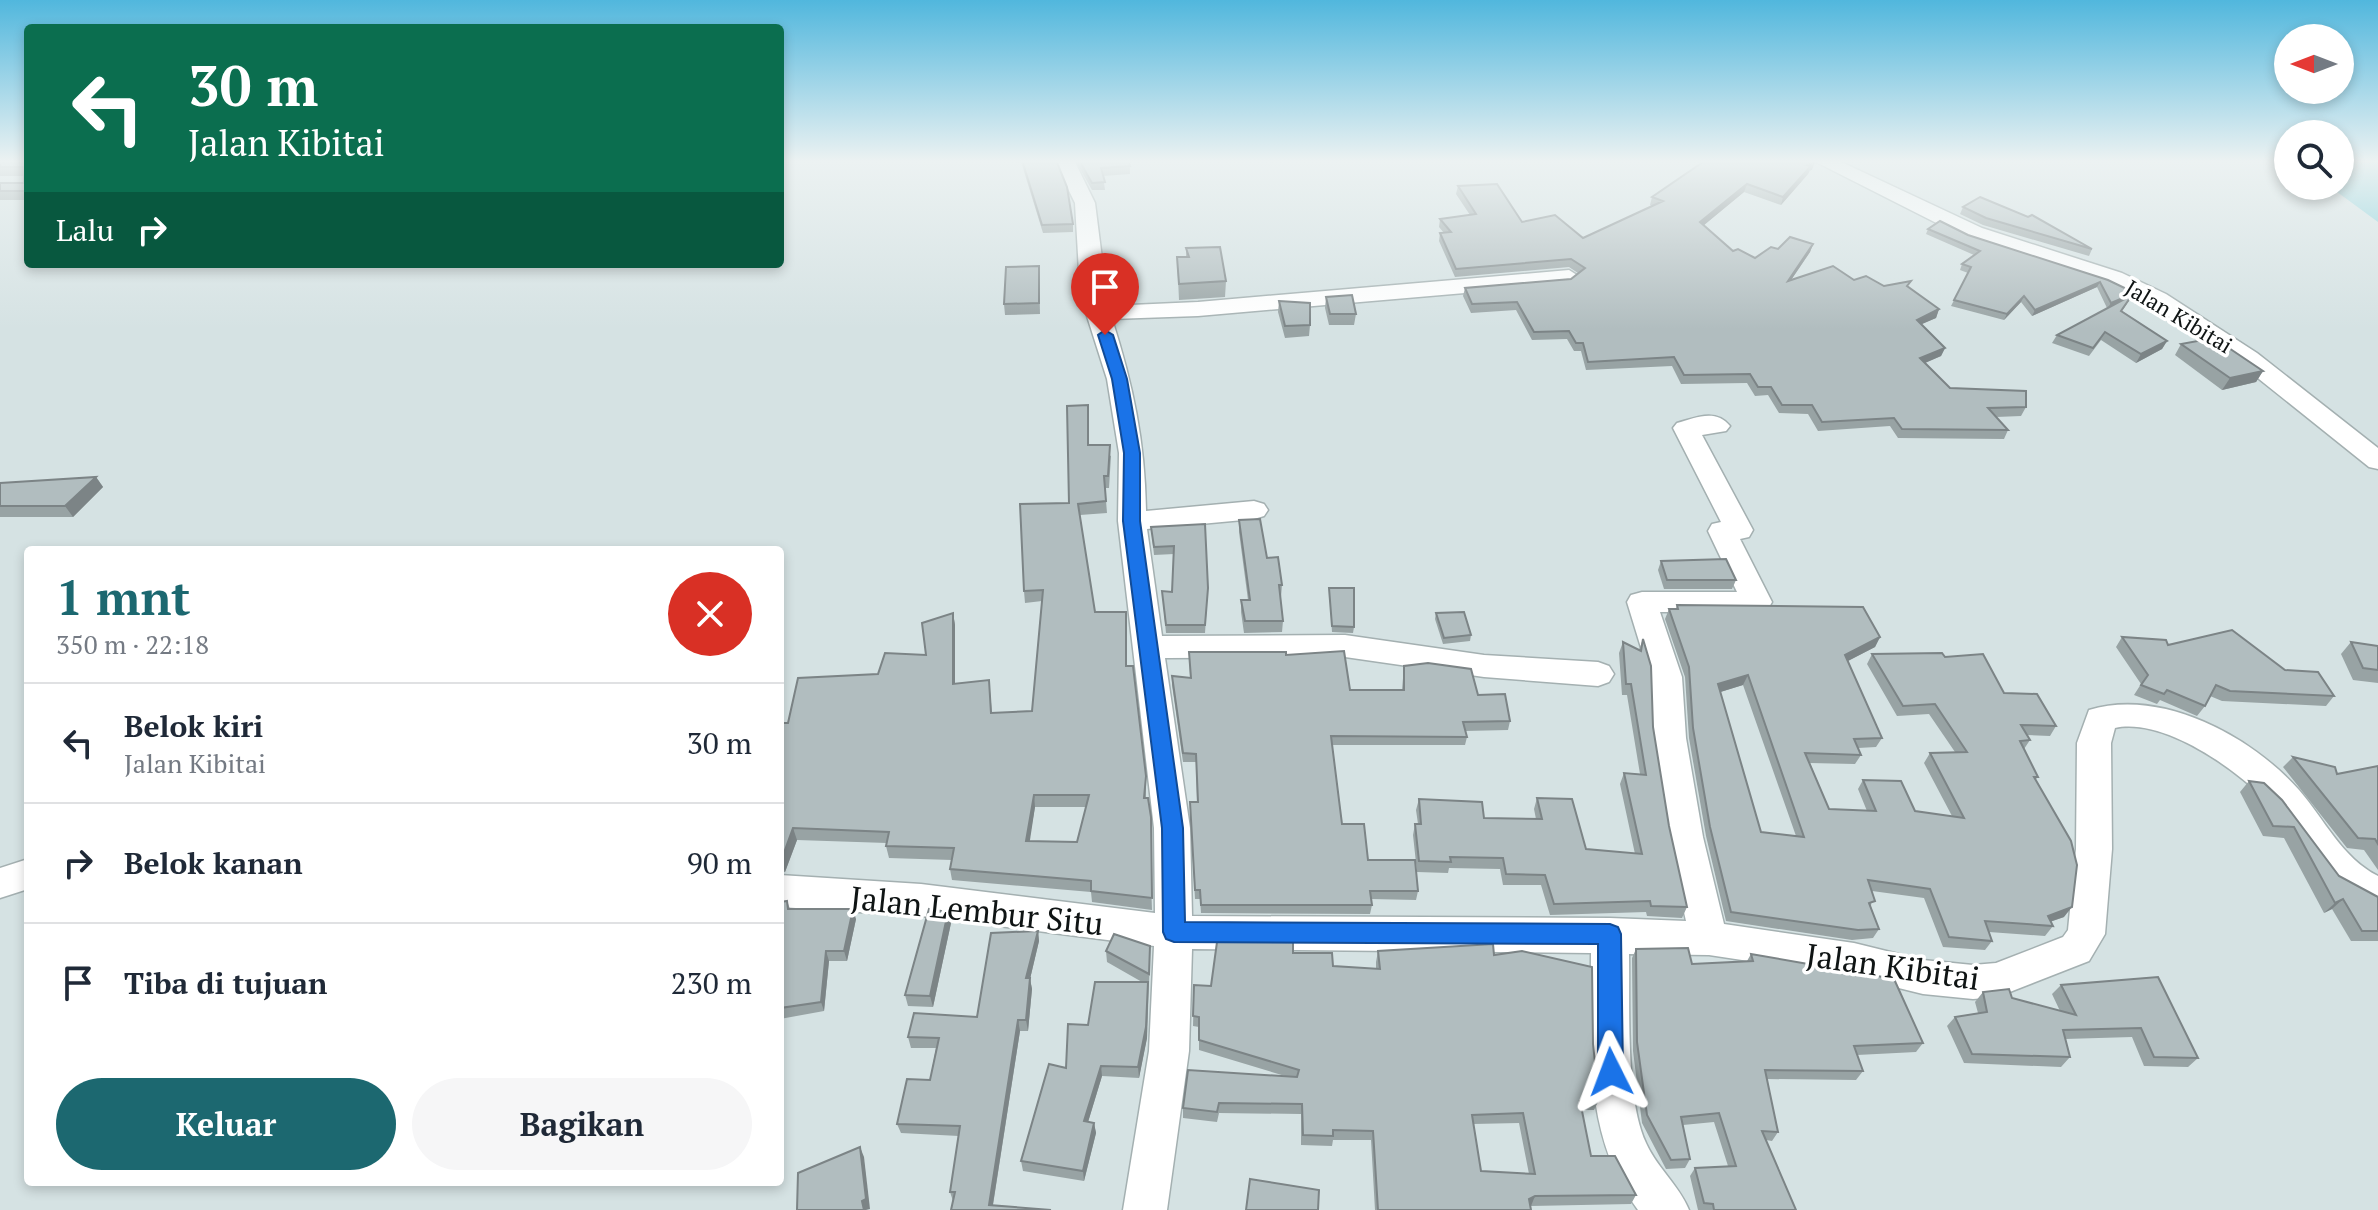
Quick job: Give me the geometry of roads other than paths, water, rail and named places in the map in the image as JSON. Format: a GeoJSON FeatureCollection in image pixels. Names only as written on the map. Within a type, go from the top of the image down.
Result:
{"type":"FeatureCollection","features":[{"type":"Feature","properties":{"kind":"street"},"geometry":{"type":"LineString","coordinates":[[1086,216],[1090,272],[1098,313],[1119,379],[1132,453],[1132,521],[1172,828],[1174,932],[1169,1051],[1145,1210]]}},
{"type":"Feature","properties":{"kind":"street","name":"Jalan Kibitai"},"geometry":{"type":"LineString","coordinates":[[1940,216],[1974,233],[2114,278],[2158,299],[2260,367],[2378,461]]}},
{"type":"Feature","properties":{"kind":"street"},"geometry":{"type":"LineString","coordinates":[[1098,313],[1198,309],[1569,277]]}},
{"type":"Feature","properties":{"kind":"street"},"geometry":{"type":"LineString","coordinates":[[1709,938],[1685,837],[1669,738],[1666,677],[1642,602],[1757,602],[1722,531],[1739,530],[1686,428],[1717,426],[1710,422]]}},
{"type":"Feature","properties":{"kind":"street"},"geometry":{"type":"LineString","coordinates":[[1132,521],[1254,510]]}},
{"type":"Feature","properties":{"kind":"street"},"geometry":{"type":"LineString","coordinates":[[1149,647],[1345,646],[1484,666],[1598,674]]}},
{"type":"Feature","properties":{"kind":"street","name":"Jalan Kibitai"},"geometry":{"type":"LineString","coordinates":[[1174,932],[1610,934],[1709,938],[1854,960],[1923,977],[1973,982],[1997,980],[2076,949],[2086,934],[2094,849],[2094,743],[2101,719],[2117,713],[2198,734],[2229,754],[2274,786],[2323,853],[2345,873],[2378,894]]}},
{"type":"Feature","properties":{"kind":"street"},"geometry":{"type":"LineString","coordinates":[[0,883],[24,875]]}},
{"type":"Feature","properties":{"kind":"street","name":"Jalan Lembur Situ"},"geometry":{"type":"LineString","coordinates":[[784,891],[935,902],[1174,932]]}},
{"type":"Feature","properties":{"kind":"street"},"geometry":{"type":"LineString","coordinates":[[1610,934],[1611,1072],[1625,1149],[1651,1192],[1667,1210]]}}]}
